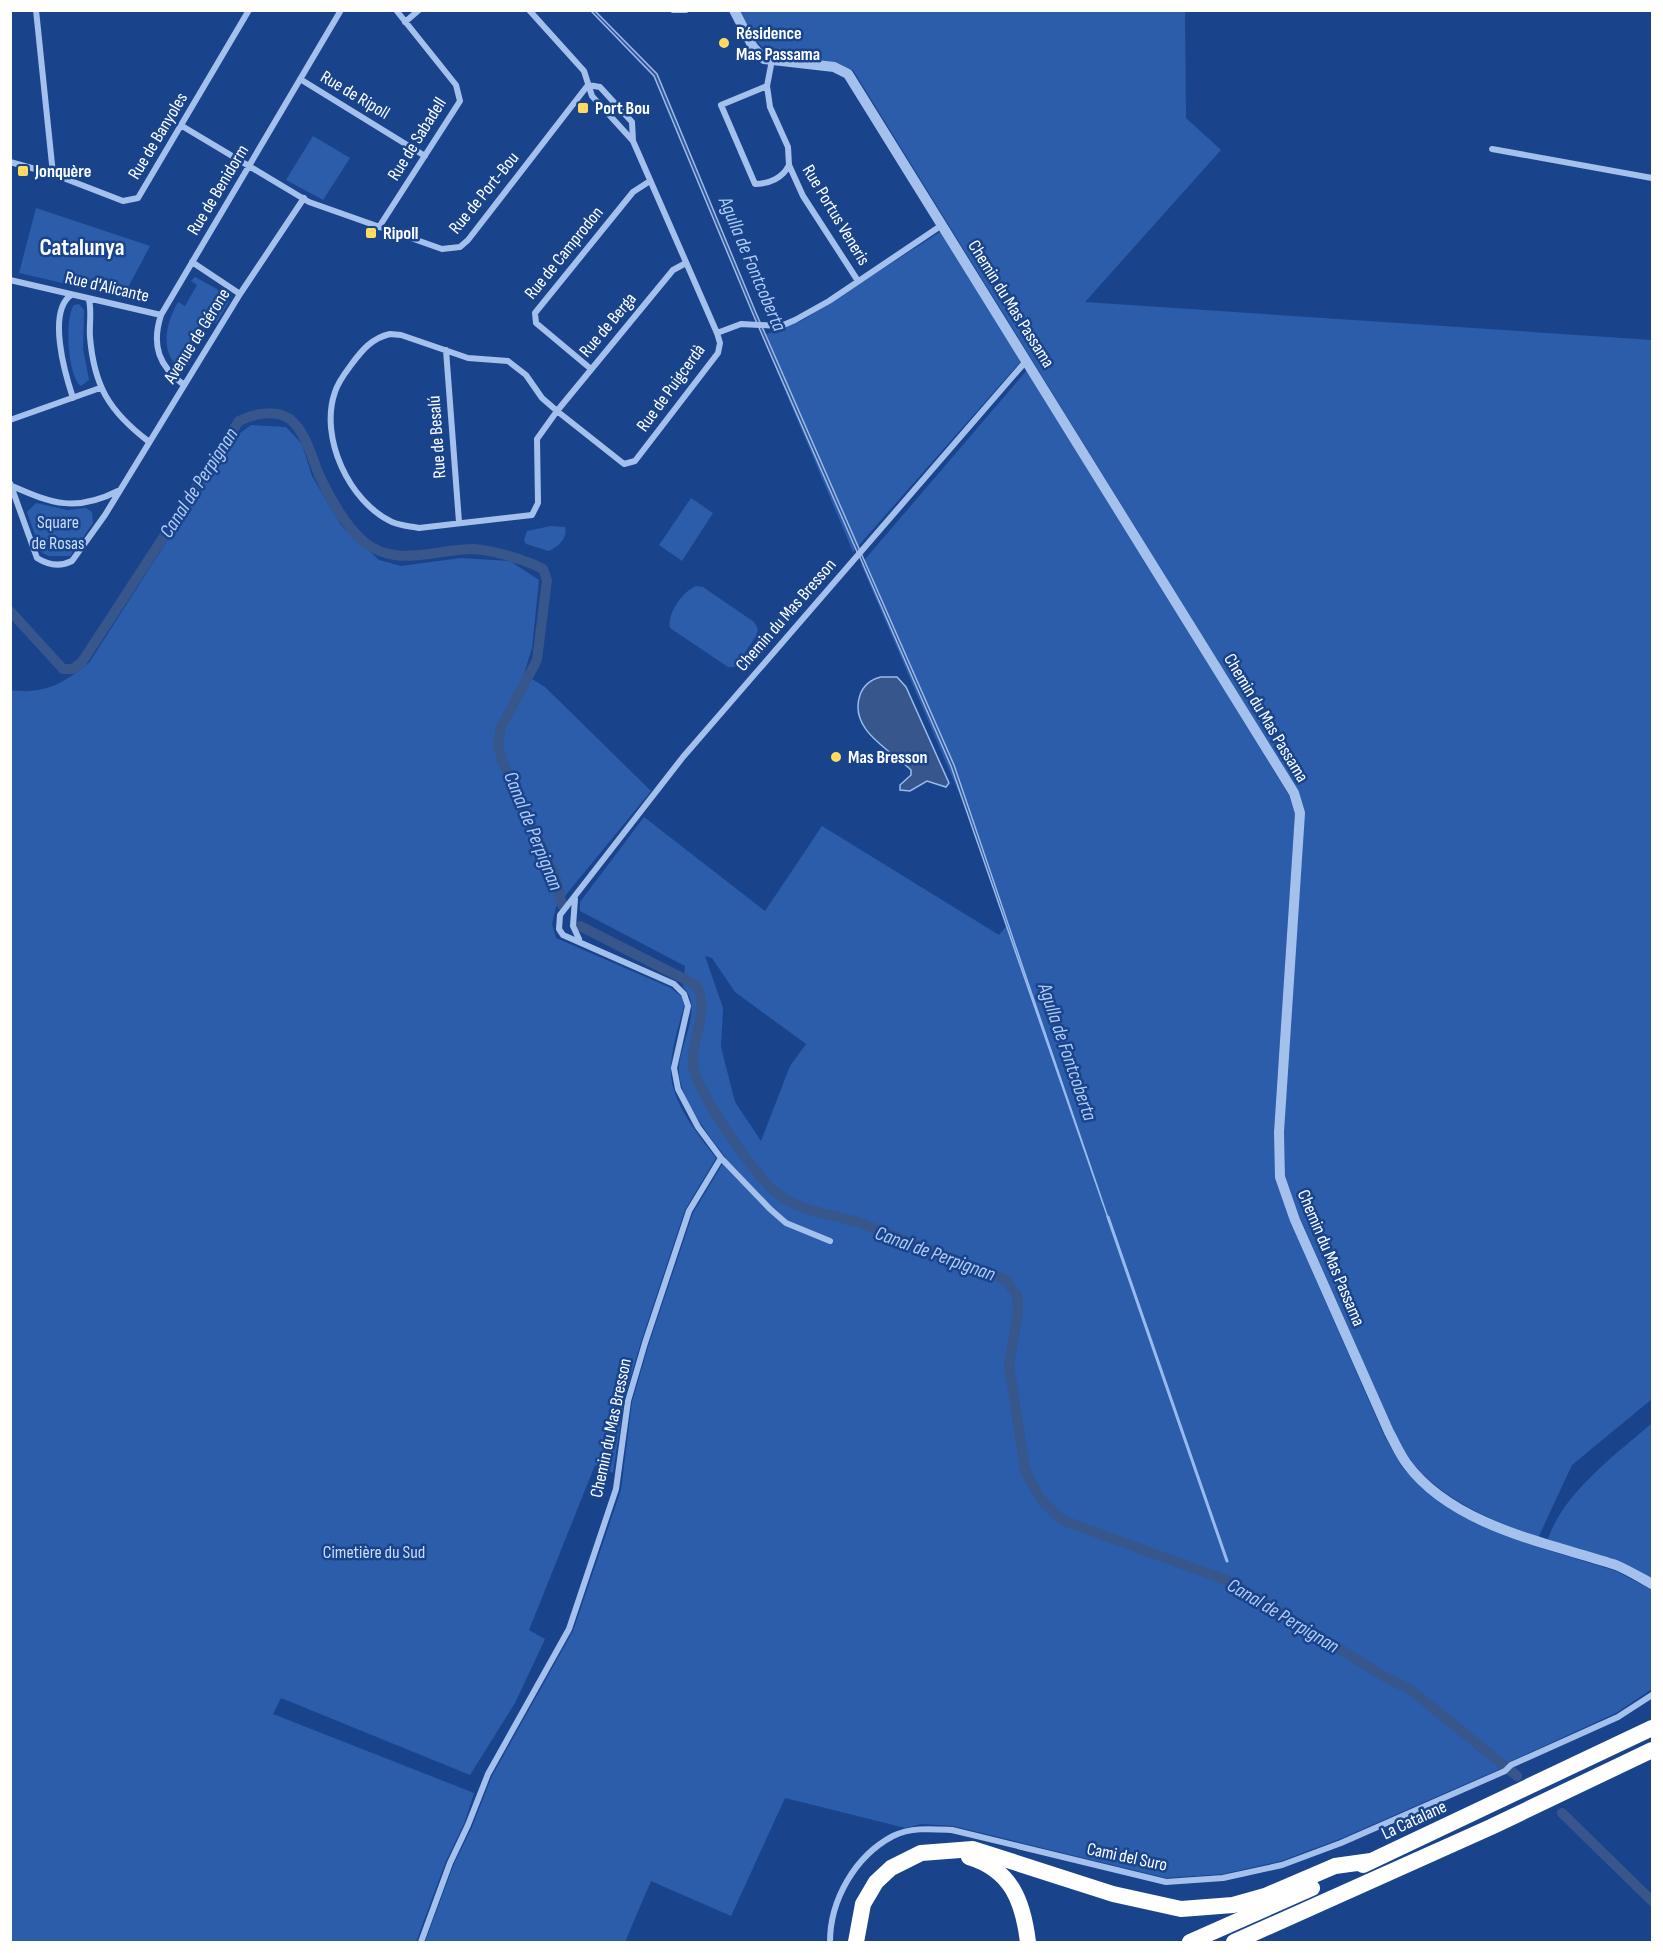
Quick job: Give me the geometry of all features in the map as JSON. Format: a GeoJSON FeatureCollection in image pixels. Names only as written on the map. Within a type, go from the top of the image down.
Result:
{"type":"FeatureCollection","features":[{"type":"Feature","properties":{"kind":"highway","name":"La Catalane"},"geometry":{"type":"LineString","coordinates":[[1190,1942],[1371,1861],[1653,1728]]}},
{"type":"Feature","properties":{"kind":"highway","name":"La Catalane"},"geometry":{"type":"LineString","coordinates":[[1234,1942],[1291,1918],[1653,1750]]}},
{"type":"Feature","properties":{"kind":"highway"},"geometry":{"type":"LineString","coordinates":[[945,1850],[978,1860],[1001,1875],[1015,1891],[1024,1911],[1028,1942]]}},
{"type":"Feature","properties":{"kind":"highway"},"geometry":{"type":"LineString","coordinates":[[856,1942],[857,1925],[863,1904],[876,1882],[891,1868],[921,1853],[973,1850],[1113,1894],[1181,1909],[1233,1905],[1265,1896],[1335,1866],[1371,1861]]}},
{"type":"Feature","properties":{"kind":"highway"},"geometry":{"type":"LineString","coordinates":[[1261,1942],[1291,1918]]}},
{"type":"Feature","properties":{"kind":"street"},"geometry":{"type":"LineString","coordinates":[[36,10],[53,174]]}},
{"type":"Feature","properties":{"kind":"street","name":"Rue de Banyoles"},"geometry":{"type":"LineString","coordinates":[[10,162],[53,174],[123,201],[138,198],[249,10]]}},
{"type":"Feature","properties":{"kind":"street","name":"Rue de Benidorm"},"geometry":{"type":"LineString","coordinates":[[184,385],[168,373],[160,358],[156,341],[161,315],[341,10]]}},
{"type":"Feature","properties":{"kind":"street","name":"Rue de Sabadell"},"geometry":{"type":"LineString","coordinates":[[379,227],[457,108],[460,94],[456,85],[396,10]]}},
{"type":"Feature","properties":{"kind":"street"},"geometry":{"type":"LineString","coordinates":[[405,22],[419,10]]}},
{"type":"Feature","properties":{"kind":"street"},"geometry":{"type":"LineString","coordinates":[[530,10],[584,71],[592,96],[633,141]]}},
{"type":"Feature","properties":{"kind":"street"},"geometry":{"type":"LineString","coordinates":[[673,10],[686,10]]}},
{"type":"Feature","properties":{"kind":"street"},"geometry":{"type":"LineString","coordinates":[[734,10],[753,47],[764,59],[772,60]]}},
{"type":"Feature","properties":{"kind":"street","name":"Rue Portus Veneris"},"geometry":{"type":"LineString","coordinates":[[772,60],[766,86],[770,107],[788,147],[789,165],[803,196],[858,281]]}},
{"type":"Feature","properties":{"kind":"street","name":"Chemin du Mas Passama"},"geometry":{"type":"LineString","coordinates":[[772,60],[834,67],[848,74],[1294,793],[1300,813],[1279,1132],[1281,1177],[1295,1220],[1389,1432],[1407,1464],[1426,1485],[1475,1517],[1536,1543],[1618,1566],[1653,1584]]}},
{"type":"Feature","properties":{"kind":"street","name":"Rue de Ripoll"},"geometry":{"type":"LineString","coordinates":[[300,80],[425,156]]}},
{"type":"Feature","properties":{"kind":"street"},"geometry":{"type":"LineString","coordinates":[[588,85],[600,87],[632,122],[633,141]]}},
{"type":"Feature","properties":{"kind":"street","name":"Rue de Port-Bou"},"geometry":{"type":"LineString","coordinates":[[182,126],[304,198],[442,249],[460,247],[468,240],[588,85]]}},
{"type":"Feature","properties":{"kind":"street"},"geometry":{"type":"LineString","coordinates":[[766,86],[721,105],[755,184],[774,180],[785,173],[789,165]]}},
{"type":"Feature","properties":{"kind":"street","name":"Rue de Puigcerdà"},"geometry":{"type":"LineString","coordinates":[[557,411],[624,464],[630,465],[718,352],[720,343],[717,333],[633,141]]}},
{"type":"Feature","properties":{"kind":"street"},"geometry":{"type":"LineString","coordinates":[[1492,149],[1653,177]]}},
{"type":"Feature","properties":{"kind":"street","name":"Rue de Camprodon"},"geometry":{"type":"LineString","coordinates":[[591,369],[536,323],[535,313],[633,192],[650,182]]}},
{"type":"Feature","properties":{"kind":"street","name":"Avenue de Gérone"},"geometry":{"type":"LineString","coordinates":[[11,484],[38,558],[46,563],[65,565],[79,556],[240,294],[304,198]]}},
{"type":"Feature","properties":{"kind":"street"},"geometry":{"type":"LineString","coordinates":[[717,333],[741,324],[781,326],[795,320],[942,225]]}},
{"type":"Feature","properties":{"kind":"street"},"geometry":{"type":"LineString","coordinates":[[192,262],[240,294]]}},
{"type":"Feature","properties":{"kind":"street","name":"Rue de Berga"},"geometry":{"type":"LineString","coordinates":[[459,522],[528,517],[536,511],[538,503],[537,438],[672,270],[686,263]]}},
{"type":"Feature","properties":{"kind":"street","name":"Rue d'Alicante"},"geometry":{"type":"LineString","coordinates":[[10,280],[161,315]]}},
{"type":"Feature","properties":{"kind":"street"},"geometry":{"type":"LineString","coordinates":[[71,295],[61,307],[60,333],[62,357],[73,398]]}},
{"type":"Feature","properties":{"kind":"street"},"geometry":{"type":"LineString","coordinates":[[89,300],[93,366],[100,388],[119,415],[148,441]]}},
{"type":"Feature","properties":{"kind":"street"},"geometry":{"type":"LineString","coordinates":[[459,522],[419,528],[390,521],[372,508],[353,487],[340,463],[331,435],[330,416],[335,392],[341,378],[370,342],[381,336],[401,335],[468,358],[508,361],[526,375],[542,398],[557,411]]}},
{"type":"Feature","properties":{"kind":"street","name":"Rue de Besalú"},"geometry":{"type":"LineString","coordinates":[[446,350],[459,522]]}},
{"type":"Feature","properties":{"kind":"street","name":"Chemin du Mas Bresson"},"geometry":{"type":"LineString","coordinates":[[421,1942],[450,1863],[488,1774],[569,1629],[616,1489],[619,1453],[628,1401],[645,1343],[689,1212],[721,1158],[698,1127],[678,1089],[674,1068],[688,1006],[684,994],[674,984],[579,939],[563,935],[558,922],[575,895],[683,757],[1027,361]]}},
{"type":"Feature","properties":{"kind":"street"},"geometry":{"type":"LineString","coordinates":[[10,420],[100,388]]}},
{"type":"Feature","properties":{"kind":"street","name":"Avenue de Gérone"},"geometry":{"type":"LineString","coordinates":[[11,484],[46,500],[73,505],[96,502],[118,491]]}},
{"type":"Feature","properties":{"kind":"street"},"geometry":{"type":"LineString","coordinates":[[575,895],[573,926],[579,939]]}},
{"type":"Feature","properties":{"kind":"street"},"geometry":{"type":"LineString","coordinates":[[721,1158],[770,1209],[786,1222],[830,1241]]}},
{"type":"Feature","properties":{"kind":"street","name":"Cami del Suro"},"geometry":{"type":"LineString","coordinates":[[830,1942],[839,1897],[860,1862],[894,1836],[922,1828],[952,1830],[1166,1882],[1223,1878],[1282,1865],[1341,1843],[1505,1771],[1511,1765],[1618,1717],[1653,1695]]}},
{"type":"Feature","properties":{"kind":"green space"},"geometry":{"type":"Polygon","coordinates":[[[738,11],[1185,11],[1186,118],[1221,150],[1085,302],[1652,340],[1652,1399],[1572,1465],[1538,1538],[1470,1508],[1438,1488],[1406,1455],[1300,1218],[1285,1176],[1284,1132],[1298,791],[853,70],[774,55],[757,41],[738,11]]]}},
{"type":"Feature","properties":{"kind":"green space"},"geometry":{"type":"Polygon","coordinates":[[[313,136],[350,158],[323,200],[286,180],[313,136]]]}},
{"type":"Feature","properties":{"kind":"green space"},"geometry":{"type":"Polygon","coordinates":[[[36,208],[150,246],[123,297],[19,273],[36,208]]]}},
{"type":"Feature","properties":{"kind":"green space"},"geometry":{"type":"Polygon","coordinates":[[[940,232],[1021,361],[853,552],[762,336],[803,320],[940,232]]]}},
{"type":"Feature","properties":{"kind":"green space"},"geometry":{"type":"Polygon","coordinates":[[[195,277],[226,294],[229,302],[216,323],[210,319],[185,359],[190,364],[180,368],[169,354],[168,327],[178,302],[185,306],[197,285],[191,281],[195,277]]]}},
{"type":"Feature","properties":{"kind":"green space"},"geometry":{"type":"Polygon","coordinates":[[[79,304],[84,310],[83,349],[89,380],[81,386],[73,372],[70,360],[68,334],[71,312],[74,305],[79,304]]]}},
{"type":"Feature","properties":{"kind":"green space"},"geometry":{"type":"Polygon","coordinates":[[[1027,370],[1289,795],[1295,813],[1274,1132],[1290,1221],[1384,1435],[1402,1467],[1423,1489],[1534,1546],[1616,1571],[1652,1590],[1652,1689],[1616,1713],[1509,1762],[1502,1768],[1340,1839],[1281,1861],[1223,1874],[1166,1878],[953,1826],[922,1824],[905,1828],[785,1798],[731,1916],[651,1881],[625,1942],[425,1942],[454,1864],[472,1827],[492,1776],[573,1631],[621,1490],[632,1402],[649,1344],[693,1213],[726,1158],[695,1115],[680,1078],[680,1057],[691,1015],[689,995],[683,987],[685,966],[580,911],[580,902],[644,817],[765,911],[822,826],[999,935],[1007,925],[962,800],[861,564],[1027,370]],[[705,956],[723,1008],[721,1047],[735,1102],[761,1141],[790,1066],[806,1044],[735,992],[712,958],[705,956]]]}},
{"type":"Feature","properties":{"kind":"green space","name":"Cimetière du Sud"},"geometry":{"type":"Polygon","coordinates":[[[251,425],[286,427],[302,444],[312,476],[341,525],[379,560],[401,566],[461,558],[510,561],[539,580],[532,648],[524,674],[545,687],[651,791],[556,907],[552,924],[556,938],[671,988],[682,997],[684,1006],[673,1051],[671,1078],[679,1103],[716,1158],[685,1210],[641,1342],[624,1400],[613,1473],[595,1465],[529,1630],[545,1639],[515,1703],[470,1775],[281,1698],[273,1714],[474,1793],[464,1824],[446,1861],[416,1942],[11,1942],[10,690],[33,691],[53,686],[89,663],[232,439],[251,425]]]}},
{"type":"Feature","properties":{"kind":"green space"},"geometry":{"type":"Polygon","coordinates":[[[691,498],[713,513],[682,561],[659,545],[691,498]]]}},
{"type":"Feature","properties":{"kind":"green space","name":"Square de Rosas"},"geometry":{"type":"Polygon","coordinates":[[[36,503],[68,510],[86,508],[92,512],[93,523],[70,556],[49,556],[41,552],[27,512],[36,503]]]}},
{"type":"Feature","properties":{"kind":"green space"},"geometry":{"type":"Polygon","coordinates":[[[551,526],[565,527],[566,531],[564,538],[556,547],[549,551],[526,544],[524,540],[527,531],[551,526]]]}},
{"type":"Feature","properties":{"kind":"green space"},"geometry":{"type":"Polygon","coordinates":[[[696,586],[703,587],[754,622],[758,629],[756,636],[735,667],[728,667],[670,628],[673,610],[686,593],[696,586]]]}},
{"type":"Feature","properties":{"kind":"green space"},"geometry":{"type":"Polygon","coordinates":[[[1652,1423],[1652,1579],[1547,1541],[1555,1523],[1578,1491],[1652,1423]]]}},
{"type":"Feature","properties":{"kind":"shaded area"},"geometry":{"type":"Polygon","coordinates":[[[591,11],[595,11],[657,74],[756,313],[860,551],[858,554],[753,314],[654,76],[591,11]]]}},
{"type":"Feature","properties":{"kind":"shaded area"},"geometry":{"type":"Polygon","coordinates":[[[861,553],[954,765],[1108,1218],[951,766],[859,555],[861,553]]]}},
{"type":"Feature","properties":{"kind":"shaded area"},"geometry":{"type":"Polygon","coordinates":[[[881,677],[897,677],[906,687],[949,783],[946,787],[927,781],[910,791],[900,790],[900,785],[911,775],[911,770],[874,738],[860,719],[858,707],[863,689],[871,681],[881,677]]]}},
{"type":"Feature","properties":{"kind":"waterway","name":"Canal de Perpignan"},"geometry":{"type":"LineString","coordinates":[[10,611],[63,669],[73,669],[82,662],[239,421],[267,413],[289,418],[303,435],[320,477],[338,511],[356,534],[376,549],[402,556],[473,549],[499,553],[543,569],[547,580],[537,660],[501,727],[498,743],[502,761],[556,877],[562,905]]}},
{"type":"Feature","properties":{"kind":"waterway","name":"Canal de Perpignan"},"geometry":{"type":"LineString","coordinates":[[580,926],[696,985],[701,1007],[693,1054],[696,1077],[733,1140],[757,1173],[780,1196],[797,1205],[857,1222],[1006,1280],[1017,1295],[1018,1313],[1009,1364],[1025,1470],[1040,1498],[1062,1520],[1231,1582],[1385,1677],[1411,1690],[1517,1776]]}},
{"type":"Feature","properties":{"kind":"waterway","name":"Agulla de Fontcoberta"},"geometry":{"type":"LineString","coordinates":[[1108,1217],[1227,1561]]}},
{"type":"Feature","properties":{"kind":"waterway","name":"Canal de Perpignan"},"geometry":{"type":"LineString","coordinates":[[1562,1813],[1652,1901]]}},
{"type":"Feature","properties":{"kind":"place","name":"Résidence Mas Passama"},"geometry":{"type":"Point","coordinates":[724,43]}},
{"type":"Feature","properties":{"kind":"place","name":"Port Bou"},"geometry":{"type":"Point","coordinates":[583,108]}},
{"type":"Feature","properties":{"kind":"place","name":"Jonquère"},"geometry":{"type":"Point","coordinates":[23,171]}},
{"type":"Feature","properties":{"kind":"place","name":"Ripoll"},"geometry":{"type":"Point","coordinates":[371,233]}},
{"type":"Feature","properties":{"kind":"place","name":"Mas Bresson"},"geometry":{"type":"Point","coordinates":[836,757]}},
{"type":"Feature","properties":{"kind":"district","name":"Catalunya"},"geometry":{"type":"Point","coordinates":[82,247]}}]}
